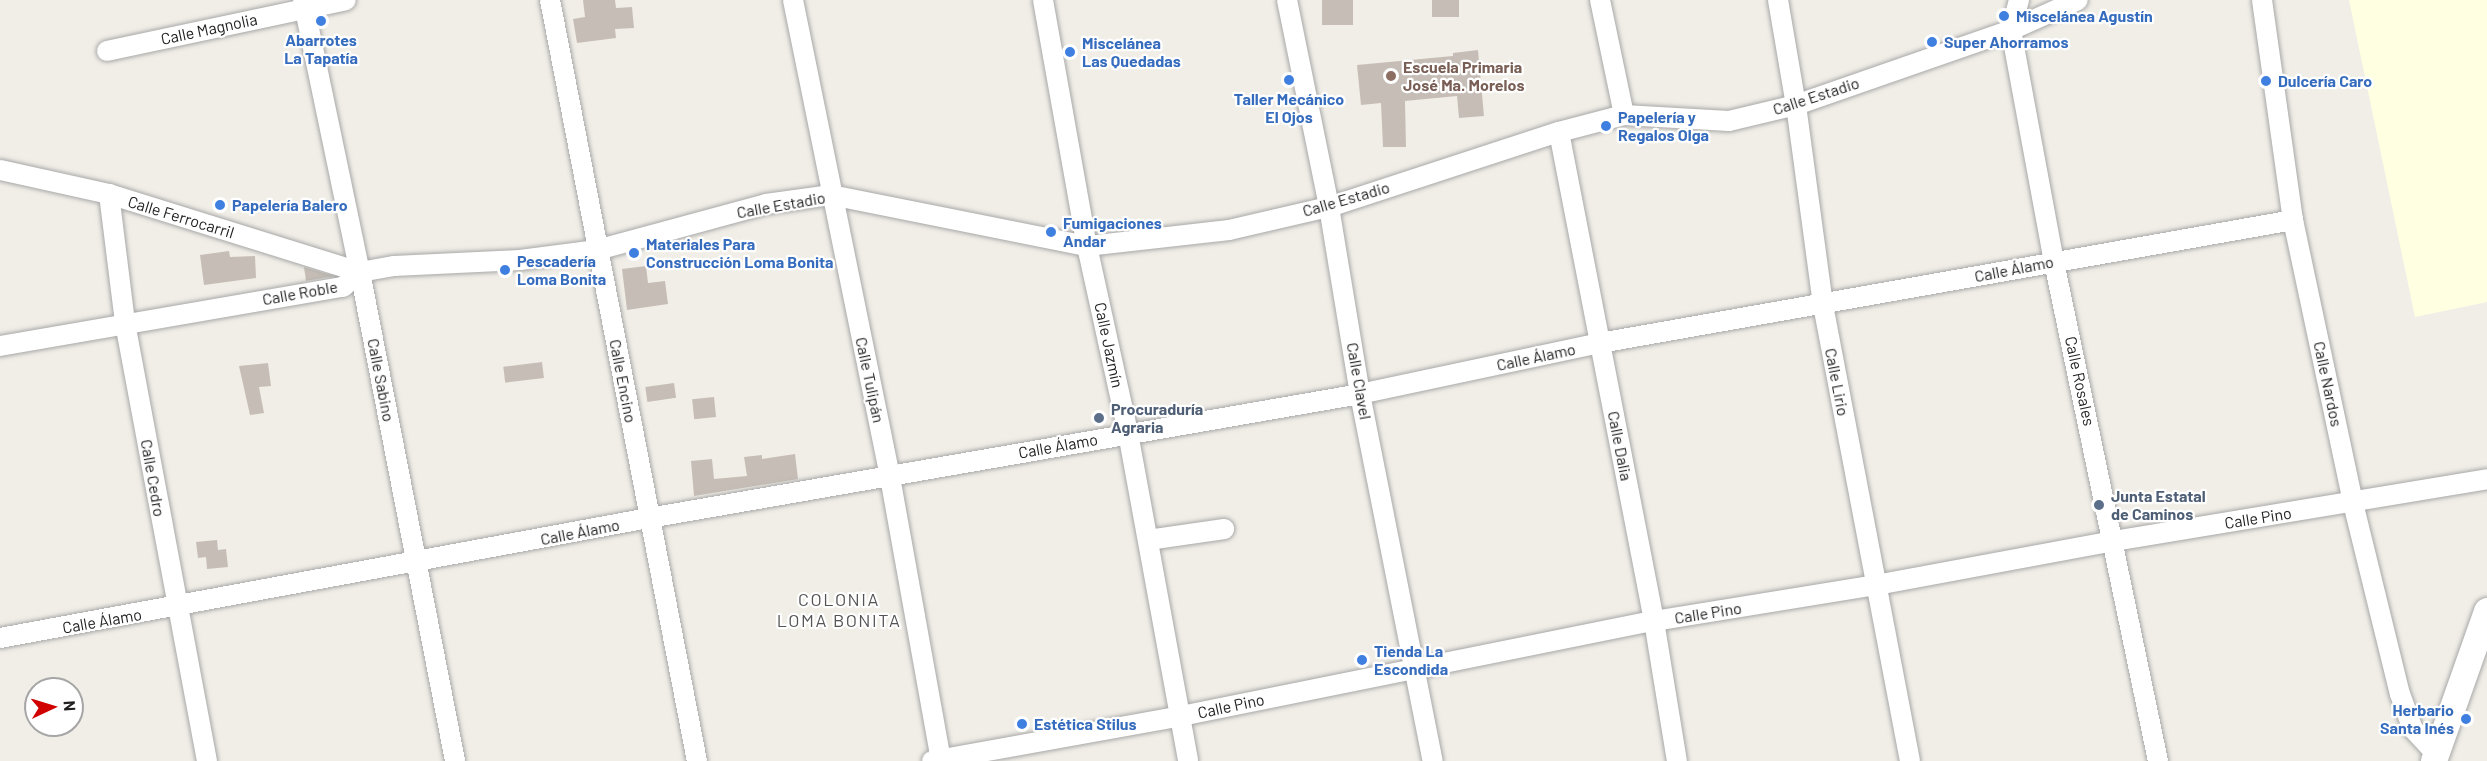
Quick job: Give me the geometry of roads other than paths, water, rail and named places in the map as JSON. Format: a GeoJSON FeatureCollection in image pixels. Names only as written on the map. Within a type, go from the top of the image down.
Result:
{"type":"FeatureCollection","features":[{"type":"Feature","properties":{"kind":"street","name":"Calle Magnolia"},"geometry":{"type":"LineString","coordinates":[[107,51],[303,4],[346,0]]}},
{"type":"Feature","properties":{"kind":"street","name":"Calle Encino"},"geometry":{"type":"LineString","coordinates":[[550,0],[697,761]]}},
{"type":"Feature","properties":{"kind":"street","name":"Calle Tulipán"},"geometry":{"type":"LineString","coordinates":[[793,0],[890,477],[938,760]]}},
{"type":"Feature","properties":{"kind":"street","name":"Calle Jazmín"},"geometry":{"type":"LineString","coordinates":[[1043,0],[1088,246],[1128,433],[1188,761]]}},
{"type":"Feature","properties":{"kind":"street","name":"Calle Clavel"},"geometry":{"type":"LineString","coordinates":[[1287,0],[1329,207],[1360,394],[1433,761]]}},
{"type":"Feature","properties":{"kind":"street"},"geometry":{"type":"LineString","coordinates":[[1600,0],[1624,116]]}},
{"type":"Feature","properties":{"kind":"street","name":"Calle Lirio"},"geometry":{"type":"LineString","coordinates":[[1778,0],[1796,105],[1823,305],[1910,761]]}},
{"type":"Feature","properties":{"kind":"street","name":"Calle Rosales"},"geometry":{"type":"LineString","coordinates":[[2019,0],[2012,30],[2054,261],[2158,761]]}},
{"type":"Feature","properties":{"kind":"street","name":"Calle Estadio"},"geometry":{"type":"LineString","coordinates":[[597,250],[766,204],[831,195],[1088,246],[1229,230],[1329,207],[1559,132],[1624,116],[1729,122],[1796,105],[2012,30],[2078,0]]}},
{"type":"Feature","properties":{"kind":"street","name":"Calle Nardos"},"geometry":{"type":"LineString","coordinates":[[2262,0],[2293,220],[2353,503],[2400,694],[2413,729],[2439,759]]}},
{"type":"Feature","properties":{"kind":"street","name":"Calle Sabino"},"geometry":{"type":"LineString","coordinates":[[303,4],[360,272],[455,761]]}},
{"type":"Feature","properties":{"kind":"street","name":"Calle Dalia"},"geometry":{"type":"LineString","coordinates":[[1559,132],[1654,621],[1677,761]]}},
{"type":"Feature","properties":{"kind":"street","name":"Calle Ferrocarril"},"geometry":{"type":"LineString","coordinates":[[0,170],[109,194],[360,272]]}},
{"type":"Feature","properties":{"kind":"street","name":"Calle Cedro"},"geometry":{"type":"LineString","coordinates":[[109,194],[125,323],[207,761]]}},
{"type":"Feature","properties":{"kind":"street","name":"Calle Álamo"},"geometry":{"type":"LineString","coordinates":[[0,638],[177,608],[649,518],[1360,394],[1600,343],[2293,220]]}},
{"type":"Feature","properties":{"kind":"street","name":"Calle Roble"},"geometry":{"type":"LineString","coordinates":[[0,346],[343,287],[360,272],[394,266],[520,260],[597,250]]}},
{"type":"Feature","properties":{"kind":"street","name":"Calle Pino"},"geometry":{"type":"LineString","coordinates":[[938,760],[1180,716],[1654,621],[1876,585],[2114,541],[2487,479]]}},
{"type":"Feature","properties":{"kind":"street"},"geometry":{"type":"LineString","coordinates":[[1148,540],[1224,529]]}},
{"type":"Feature","properties":{"kind":"street"},"geometry":{"type":"LineString","coordinates":[[2439,759],[2487,611]]}},
{"type":"Feature","properties":{"kind":"place","name":"Miscelánea Agustín"},"geometry":{"type":"Point","coordinates":[2004,16]}},
{"type":"Feature","properties":{"kind":"place","name":"Abarrotes La Tapatía"},"geometry":{"type":"Point","coordinates":[321,21]}},
{"type":"Feature","properties":{"kind":"place","name":"Super Ahorramos"},"geometry":{"type":"Point","coordinates":[1932,42]}},
{"type":"Feature","properties":{"kind":"place","name":"Miscelánea Las Quedadas"},"geometry":{"type":"Point","coordinates":[1070,52]}},
{"type":"Feature","properties":{"kind":"place","name":"Escuela Primaria José Ma. Morelos"},"geometry":{"type":"Point","coordinates":[1391,76]}},
{"type":"Feature","properties":{"kind":"place","name":"Taller Mecánico El Ojos"},"geometry":{"type":"Point","coordinates":[1289,80]}},
{"type":"Feature","properties":{"kind":"place","name":"Dulcería Caro"},"geometry":{"type":"Point","coordinates":[2266,81]}},
{"type":"Feature","properties":{"kind":"place","name":"Papelería y Regalos Olga"},"geometry":{"type":"Point","coordinates":[1606,126]}},
{"type":"Feature","properties":{"kind":"place","name":"Papelería Balero"},"geometry":{"type":"Point","coordinates":[220,205]}},
{"type":"Feature","properties":{"kind":"place","name":"Fumigaciones Andar"},"geometry":{"type":"Point","coordinates":[1051,232]}},
{"type":"Feature","properties":{"kind":"place","name":"Materiales Para Construcción Loma Bonita"},"geometry":{"type":"Point","coordinates":[634,253]}},
{"type":"Feature","properties":{"kind":"place","name":"Pescadería Loma Bonita"},"geometry":{"type":"Point","coordinates":[505,270]}},
{"type":"Feature","properties":{"kind":"place","name":"Procuraduría Agraria"},"geometry":{"type":"Point","coordinates":[1099,418]}},
{"type":"Feature","properties":{"kind":"place","name":"Junta Estatal de Caminos"},"geometry":{"type":"Point","coordinates":[2099,505]}},
{"type":"Feature","properties":{"kind":"place","name":"Tienda La Escondida"},"geometry":{"type":"Point","coordinates":[1362,660]}},
{"type":"Feature","properties":{"kind":"place","name":"Herbario Santa Inés"},"geometry":{"type":"Point","coordinates":[2466,719]}},
{"type":"Feature","properties":{"kind":"place","name":"Estética Stilus"},"geometry":{"type":"Point","coordinates":[1022,724]}},
{"type":"Feature","properties":{"kind":"district","name":"COLONIA LOMA BONITA"},"geometry":{"type":"Point","coordinates":[839,610]}}]}
